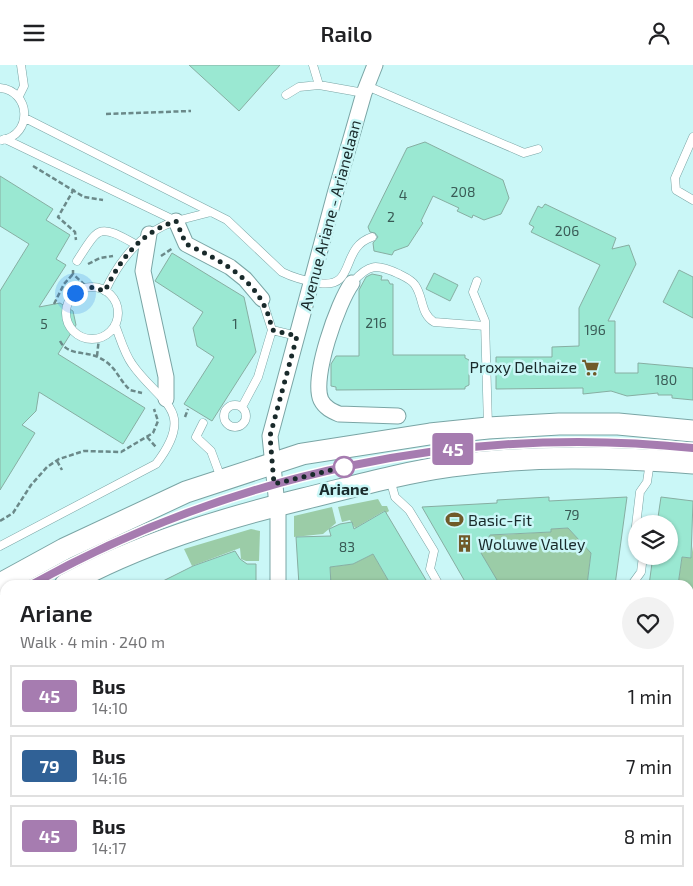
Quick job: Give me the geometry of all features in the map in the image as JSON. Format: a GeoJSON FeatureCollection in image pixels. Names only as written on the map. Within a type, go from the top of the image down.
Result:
{"type":"FeatureCollection","features":[{"type":"Feature","properties":{"kind":"main road"},"geometry":{"type":"LineString","coordinates":[[7,580],[64,549],[186,492],[302,454],[375,442],[488,428],[618,424],[693,431]]}},
{"type":"Feature","properties":{"kind":"main road"},"geometry":{"type":"LineString","coordinates":[[75,580],[145,547],[254,510],[276,495],[451,466],[527,459],[585,457],[693,463]]}},
{"type":"Feature","properties":{"kind":"street","name":"Avenue Ariane - Arianelaan"},"geometry":{"type":"LineString","coordinates":[[278,580],[276,495],[270,436],[365,90],[375,65]]}},
{"type":"Feature","properties":{"kind":"street"},"geometry":{"type":"LineString","coordinates":[[176,221],[186,243],[230,267],[245,279],[262,299]]}},
{"type":"Feature","properties":{"kind":"street"},"geometry":{"type":"LineString","coordinates":[[150,234],[144,257],[143,271],[166,377],[159,402]]}},
{"type":"Feature","properties":{"kind":"street"},"geometry":{"type":"LineString","coordinates":[[352,283],[340,303],[324,354],[320,388],[321,401],[330,410],[339,414],[398,416]]}},
{"type":"Feature","properties":{"kind":"lane"},"geometry":{"type":"LineString","coordinates":[[18,96],[24,86],[21,65]]}},
{"type":"Feature","properties":{"kind":"lane"},"geometry":{"type":"LineString","coordinates":[[313,65],[319,85]]}},
{"type":"Feature","properties":{"kind":"lane"},"geometry":{"type":"LineString","coordinates":[[286,95],[299,87],[319,85],[365,90],[524,153],[538,149]]}},
{"type":"Feature","properties":{"kind":"lane"},"geometry":{"type":"LineString","coordinates":[[0,88],[13,91],[18,96],[23,103],[25,118],[18,131],[2,139]]}},
{"type":"Feature","properties":{"kind":"lane"},"geometry":{"type":"LineString","coordinates":[[25,118],[227,220],[282,271],[293,278],[330,285],[339,282],[344,276],[349,258],[355,248],[364,239],[372,237]]}},
{"type":"Feature","properties":{"kind":"lane"},"geometry":{"type":"LineString","coordinates":[[693,137],[674,178],[676,190],[693,200]]}},
{"type":"Feature","properties":{"kind":"lane"},"geometry":{"type":"LineString","coordinates":[[2,139],[176,221]]}},
{"type":"Feature","properties":{"kind":"lane"},"geometry":{"type":"LineString","coordinates":[[105,291],[115,271],[135,244],[163,225],[211,212]]}},
{"type":"Feature","properties":{"kind":"lane"},"geometry":{"type":"LineString","coordinates":[[75,264],[93,236],[100,231],[108,230],[135,244]]}},
{"type":"Feature","properties":{"kind":"lane"},"geometry":{"type":"LineString","coordinates":[[352,283],[369,268],[384,267],[412,281],[418,291],[424,311],[428,318],[434,322],[485,326]]}},
{"type":"Feature","properties":{"kind":"lane"},"geometry":{"type":"LineString","coordinates":[[477,281],[473,292],[484,315],[488,428]]}},
{"type":"Feature","properties":{"kind":"lane"},"geometry":{"type":"LineString","coordinates":[[88,288],[105,291],[115,302],[117,317],[111,331],[99,338],[82,338],[75,334],[66,321],[67,305],[70,299],[75,293],[88,288]]}},
{"type":"Feature","properties":{"kind":"lane"},"geometry":{"type":"LineString","coordinates":[[242,407],[258,377],[272,330],[262,299]]}},
{"type":"Feature","properties":{"kind":"lane"},"geometry":{"type":"LineString","coordinates":[[0,546],[156,464],[166,451],[172,434],[171,407],[159,402],[131,364],[115,325]]}},
{"type":"Feature","properties":{"kind":"lane"},"geometry":{"type":"LineString","coordinates":[[272,330],[297,336]]}},
{"type":"Feature","properties":{"kind":"lane"},"geometry":{"type":"LineString","coordinates":[[203,423],[196,437],[211,451],[222,480]]}},
{"type":"Feature","properties":{"kind":"lane"},"geometry":{"type":"LineString","coordinates":[[41,580],[79,560],[180,515],[276,495],[376,460],[484,446],[580,442],[693,448]]}},
{"type":"Feature","properties":{"kind":"lane"},"geometry":{"type":"LineString","coordinates":[[637,515],[640,492],[647,482],[650,460]]}},
{"type":"Feature","properties":{"kind":"lane"},"geometry":{"type":"LineString","coordinates":[[390,477],[395,497],[409,510],[434,551],[430,569],[436,580]]}},
{"type":"Feature","properties":{"kind":"lane"},"geometry":{"type":"LineString","coordinates":[[635,580],[641,572],[642,565]]}},
{"type":"Feature","properties":{"kind":"path"},"geometry":{"type":"LineString","coordinates":[[106,114],[191,111]]}},
{"type":"Feature","properties":{"kind":"path"},"geometry":{"type":"LineString","coordinates":[[74,189],[58,217],[77,235],[74,245]]}},
{"type":"Feature","properties":{"kind":"path"},"geometry":{"type":"LineString","coordinates":[[144,257],[162,256],[186,243]]}},
{"type":"Feature","properties":{"kind":"path"},"geometry":{"type":"LineString","coordinates":[[84,266],[106,256],[125,257]]}},
{"type":"Feature","properties":{"kind":"path"},"geometry":{"type":"LineString","coordinates":[[54,304],[64,284],[73,274],[75,264]]}},
{"type":"Feature","properties":{"kind":"path"},"geometry":{"type":"LineString","coordinates":[[73,270],[75,264]]}},
{"type":"Feature","properties":{"kind":"path"},"geometry":{"type":"LineString","coordinates":[[73,274],[88,288]]}},
{"type":"Feature","properties":{"kind":"path"},"geometry":{"type":"LineString","coordinates":[[97,356],[99,338]]}},
{"type":"Feature","properties":{"kind":"path"},"geometry":{"type":"LineString","coordinates":[[60,341],[68,350],[97,356],[115,367],[130,390],[142,393],[148,398]]}},
{"type":"Feature","properties":{"kind":"path"},"geometry":{"type":"LineString","coordinates":[[0,521],[19,505],[38,476],[57,461],[84,451],[122,452],[135,445],[156,428],[159,402]]}},
{"type":"Feature","properties":{"kind":"path"},"geometry":{"type":"LineString","coordinates":[[57,461],[62,470]]}},
{"type":"Feature","properties":{"kind":"green space"},"geometry":{"type":"Polygon","coordinates":[[[378,499],[382,506],[387,506],[389,511],[386,513],[384,511],[355,528],[350,520],[342,522],[338,507],[378,499]]]}},
{"type":"Feature","properties":{"kind":"green space"},"geometry":{"type":"Polygon","coordinates":[[[332,507],[336,523],[323,534],[294,537],[294,516],[332,507]]]}},
{"type":"Feature","properties":{"kind":"green space"},"geometry":{"type":"Polygon","coordinates":[[[568,528],[591,553],[588,580],[494,580],[481,553],[492,532],[500,535],[551,532],[551,529],[568,528]]]}},
{"type":"Feature","properties":{"kind":"green space"},"geometry":{"type":"Polygon","coordinates":[[[251,529],[260,531],[259,561],[241,559],[240,548],[192,566],[184,549],[251,529]]]}},
{"type":"Feature","properties":{"kind":"green space"},"geometry":{"type":"Polygon","coordinates":[[[693,546],[693,580],[679,580],[682,557],[691,558],[693,546]]]}},
{"type":"Feature","properties":{"kind":"green space"},"geometry":{"type":"Polygon","coordinates":[[[373,554],[388,580],[331,580],[330,567],[353,564],[373,554]]]}},
{"type":"Feature","properties":{"kind":"building"},"geometry":{"type":"Polygon","coordinates":[[[189,65],[280,65],[239,111],[189,65]]]}},
{"type":"Feature","properties":{"kind":"building"},"geometry":{"type":"Polygon","coordinates":[[[425,142],[503,180],[509,198],[501,214],[484,220],[473,215],[472,218],[457,211],[459,208],[433,196],[421,221],[423,223],[408,246],[394,251],[392,255],[374,251],[373,243],[378,237],[375,233],[370,232],[368,227],[407,148],[425,142]]]}},
{"type":"Feature","properties":{"kind":"building"},"geometry":{"type":"Polygon","coordinates":[[[0,176],[53,209],[46,220],[70,235],[56,259],[66,265],[39,307],[60,303],[73,311],[76,325],[58,354],[145,408],[123,444],[39,392],[36,411],[22,425],[35,433],[0,490],[0,291],[29,244],[0,226],[0,176]]]}},
{"type":"Feature","properties":{"kind":"building"},"geometry":{"type":"Polygon","coordinates":[[[545,204],[616,238],[612,249],[629,245],[636,264],[608,321],[615,321],[615,373],[638,373],[638,363],[693,368],[693,400],[672,398],[672,395],[658,395],[658,393],[627,396],[611,391],[583,394],[583,388],[496,389],[496,357],[552,357],[552,347],[579,346],[579,308],[600,265],[531,232],[534,227],[529,224],[538,206],[542,208],[545,204]]]}},
{"type":"Feature","properties":{"kind":"building"},"geometry":{"type":"Polygon","coordinates":[[[172,253],[244,297],[256,352],[212,421],[184,404],[214,357],[197,346],[193,328],[203,312],[155,281],[172,253]]]}},
{"type":"Feature","properties":{"kind":"building"},"geometry":{"type":"Polygon","coordinates":[[[679,270],[693,277],[693,318],[663,302],[679,270]]]}},
{"type":"Feature","properties":{"kind":"building"},"geometry":{"type":"Polygon","coordinates":[[[434,273],[458,285],[450,301],[426,289],[434,273]]]}},
{"type":"Feature","properties":{"kind":"building"},"geometry":{"type":"Polygon","coordinates":[[[372,274],[382,276],[381,280],[388,280],[390,284],[393,284],[393,355],[465,355],[465,358],[469,360],[469,385],[465,389],[336,390],[336,387],[331,386],[331,364],[336,356],[359,356],[359,290],[366,277],[372,274]]]}},
{"type":"Feature","properties":{"kind":"building","name":"Woluwe Valley"},"geometry":{"type":"Polygon","coordinates":[[[549,497],[549,501],[627,497],[616,580],[588,580],[591,553],[568,528],[551,529],[551,532],[490,535],[481,553],[497,580],[464,580],[422,507],[497,503],[497,500],[549,497]]]}},
{"type":"Feature","properties":{"kind":"building"},"geometry":{"type":"Polygon","coordinates":[[[661,497],[693,501],[691,558],[682,557],[679,580],[650,580],[652,565],[678,565],[678,515],[658,515],[661,497]]]}},
{"type":"Feature","properties":{"kind":"building"},"geometry":{"type":"Polygon","coordinates":[[[385,511],[426,580],[388,580],[373,554],[353,564],[330,567],[331,580],[299,580],[296,537],[331,536],[329,529],[340,524],[352,522],[354,529],[385,511]]]}},
{"type":"Feature","properties":{"kind":"building"},"geometry":{"type":"Polygon","coordinates":[[[235,551],[240,559],[247,564],[256,564],[256,580],[165,580],[193,566],[235,551]]]}},
{"type":"Feature","properties":{"kind":"bus line","name":"45"},"geometry":{"type":"LineString","coordinates":[[40,580],[93,553],[180,515],[246,492],[300,477],[376,460],[445,449],[529,443],[630,443],[693,448]]}},
{"type":"Feature","properties":{"kind":"place","name":"Proxy Delhaize"},"geometry":{"type":"Point","coordinates":[591,367]}},
{"type":"Feature","properties":{"kind":"place","name":"Ariane"},"geometry":{"type":"Point","coordinates":[344,467]}},
{"type":"Feature","properties":{"kind":"place","name":"Basic-Fit"},"geometry":{"type":"Point","coordinates":[454,520]}},
{"type":"Feature","properties":{"kind":"place","name":"Woluwe Valley"},"geometry":{"type":"Point","coordinates":[464,544]}},
{"type":"Feature","properties":{"kind":"route"},"geometry":{"type":"LineString","coordinates":[[75,293],[90,287],[105,291],[115,271],[135,244],[163,225],[176,221],[186,244],[211,255],[245,279],[264,301],[272,330],[297,336],[270,436],[269,447],[274,484],[344,467]]}}]}
